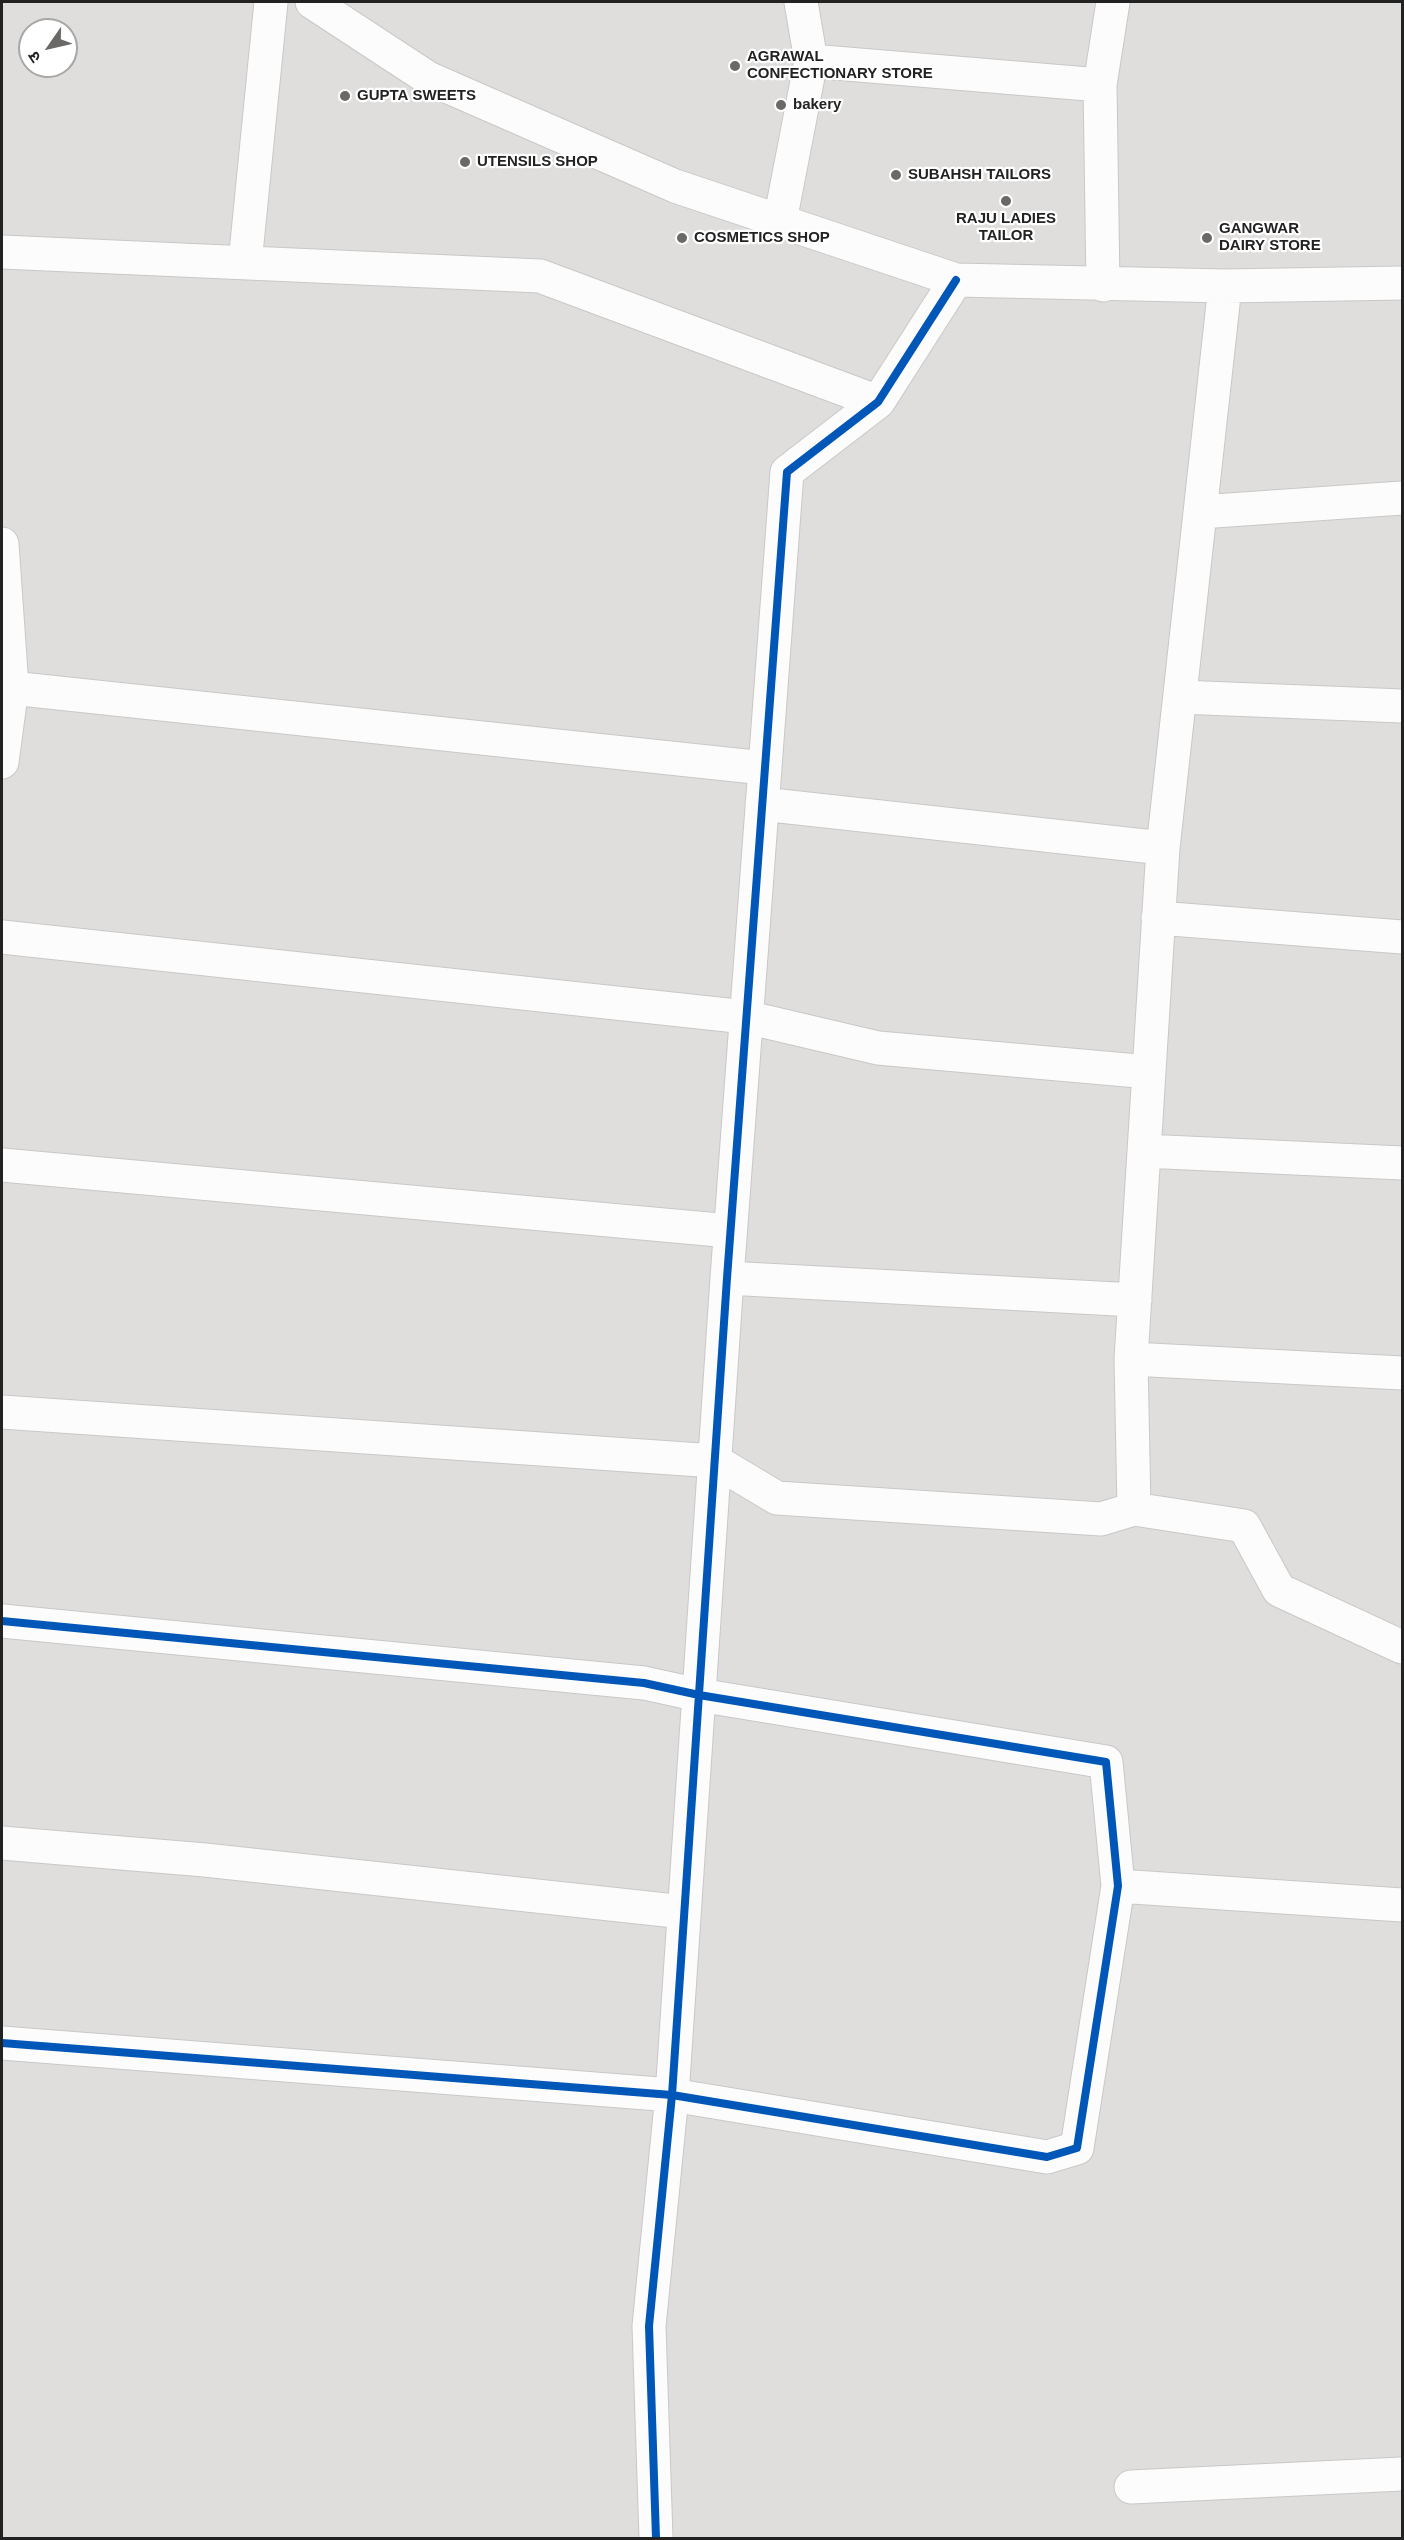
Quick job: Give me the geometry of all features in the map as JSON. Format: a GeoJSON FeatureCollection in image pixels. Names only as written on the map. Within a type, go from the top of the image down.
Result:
{"type":"FeatureCollection","features":[{"type":"Feature","properties":{"kind":"street"},"geometry":{"type":"LineString","coordinates":[[245,263],[271,2]]}},
{"type":"Feature","properties":{"kind":"street"},"geometry":{"type":"LineString","coordinates":[[312,2],[428,78],[675,186],[956,280],[1225,286],[1402,283]]}},
{"type":"Feature","properties":{"kind":"street"},"geometry":{"type":"LineString","coordinates":[[780,221],[811,61],[801,2]]}},
{"type":"Feature","properties":{"kind":"street"},"geometry":{"type":"LineString","coordinates":[[1102,285],[1100,85],[1113,2]]}},
{"type":"Feature","properties":{"kind":"street"},"geometry":{"type":"LineString","coordinates":[[811,61],[1100,85]]}},
{"type":"Feature","properties":{"kind":"street"},"geometry":{"type":"LineString","coordinates":[[2,252],[540,276],[878,402]]}},
{"type":"Feature","properties":{"kind":"street"},"geometry":{"type":"LineString","coordinates":[[656,2538],[649,2326],[672,2096],[730,1231],[787,472],[878,402],[956,280]]}},
{"type":"Feature","properties":{"kind":"street"},"geometry":{"type":"LineString","coordinates":[[1134,1509],[1131,1359],[1163,848],[1225,286]]}},
{"type":"Feature","properties":{"kind":"street"},"geometry":{"type":"LineString","coordinates":[[1200,512],[1402,498]]}},
{"type":"Feature","properties":{"kind":"street"},"geometry":{"type":"LineString","coordinates":[[2,544],[7,687],[2,762]]}},
{"type":"Feature","properties":{"kind":"street"},"geometry":{"type":"LineString","coordinates":[[7,687],[765,768]]}},
{"type":"Feature","properties":{"kind":"street"},"geometry":{"type":"LineString","coordinates":[[1180,697],[1402,706]]}},
{"type":"Feature","properties":{"kind":"street"},"geometry":{"type":"LineString","coordinates":[[762,804],[1163,848]]}},
{"type":"Feature","properties":{"kind":"street"},"geometry":{"type":"LineString","coordinates":[[1158,918],[1402,937]]}},
{"type":"Feature","properties":{"kind":"street"},"geometry":{"type":"LineString","coordinates":[[2,937],[746,1017],[878,1048],[1149,1072]]}},
{"type":"Feature","properties":{"kind":"street"},"geometry":{"type":"LineString","coordinates":[[1144,1151],[1402,1163]]}},
{"type":"Feature","properties":{"kind":"street"},"geometry":{"type":"LineString","coordinates":[[2,1165],[730,1231]]}},
{"type":"Feature","properties":{"kind":"street"},"geometry":{"type":"LineString","coordinates":[[727,1278],[1135,1300]]}},
{"type":"Feature","properties":{"kind":"street"},"geometry":{"type":"LineString","coordinates":[[1131,1359],[1402,1373]]}},
{"type":"Feature","properties":{"kind":"street"},"geometry":{"type":"LineString","coordinates":[[2,1412],[715,1461],[777,1498],[1101,1519],[1134,1509],[1244,1526],[1279,1590],[1402,1647]]}},
{"type":"Feature","properties":{"kind":"street"},"geometry":{"type":"LineString","coordinates":[[2,1621],[644,1683],[699,1695],[1106,1762],[1118,1886],[1077,2148],[1047,2157],[672,2096],[2,2043]]}},
{"type":"Feature","properties":{"kind":"street"},"geometry":{"type":"LineString","coordinates":[[2,1843],[205,1860],[684,1912]]}},
{"type":"Feature","properties":{"kind":"street"},"geometry":{"type":"LineString","coordinates":[[1118,1886],[1402,1905]]}},
{"type":"Feature","properties":{"kind":"street"},"geometry":{"type":"LineString","coordinates":[[1131,2487],[1402,2474]]}},
{"type":"Feature","properties":{"kind":"shaded area"},"geometry":{"type":"Polygon","coordinates":[[[2,2],[1402,2],[1402,2538],[2,2538],[2,2]]]}},
{"type":"Feature","properties":{"kind":"cycle path"},"geometry":{"type":"LineString","coordinates":[[2,2043],[672,2095],[727,1278],[787,472],[878,402],[956,280]]}},
{"type":"Feature","properties":{"kind":"cycle path"},"geometry":{"type":"LineString","coordinates":[[2,1621],[644,1683],[699,1695],[1106,1762],[1118,1886],[1077,2148],[1047,2157],[672,2095],[649,2326],[656,2538]]}},
{"type":"Feature","properties":{"kind":"place","name":"AGRAWAL CONFECTIONARY STORE"},"geometry":{"type":"Point","coordinates":[735,66]}},
{"type":"Feature","properties":{"kind":"place","name":"GUPTA SWEETS"},"geometry":{"type":"Point","coordinates":[345,96]}},
{"type":"Feature","properties":{"kind":"place","name":"bakery"},"geometry":{"type":"Point","coordinates":[781,105]}},
{"type":"Feature","properties":{"kind":"place","name":"UTENSILS SHOP"},"geometry":{"type":"Point","coordinates":[465,162]}},
{"type":"Feature","properties":{"kind":"place","name":"SUBAHSH TAILORS"},"geometry":{"type":"Point","coordinates":[896,175]}},
{"type":"Feature","properties":{"kind":"place","name":"RAJU LADIES TAILOR"},"geometry":{"type":"Point","coordinates":[1006,201]}},
{"type":"Feature","properties":{"kind":"place","name":"COSMETICS SHOP"},"geometry":{"type":"Point","coordinates":[682,238]}},
{"type":"Feature","properties":{"kind":"place","name":"GANGWAR DAIRY STORE"},"geometry":{"type":"Point","coordinates":[1207,238]}}]}
